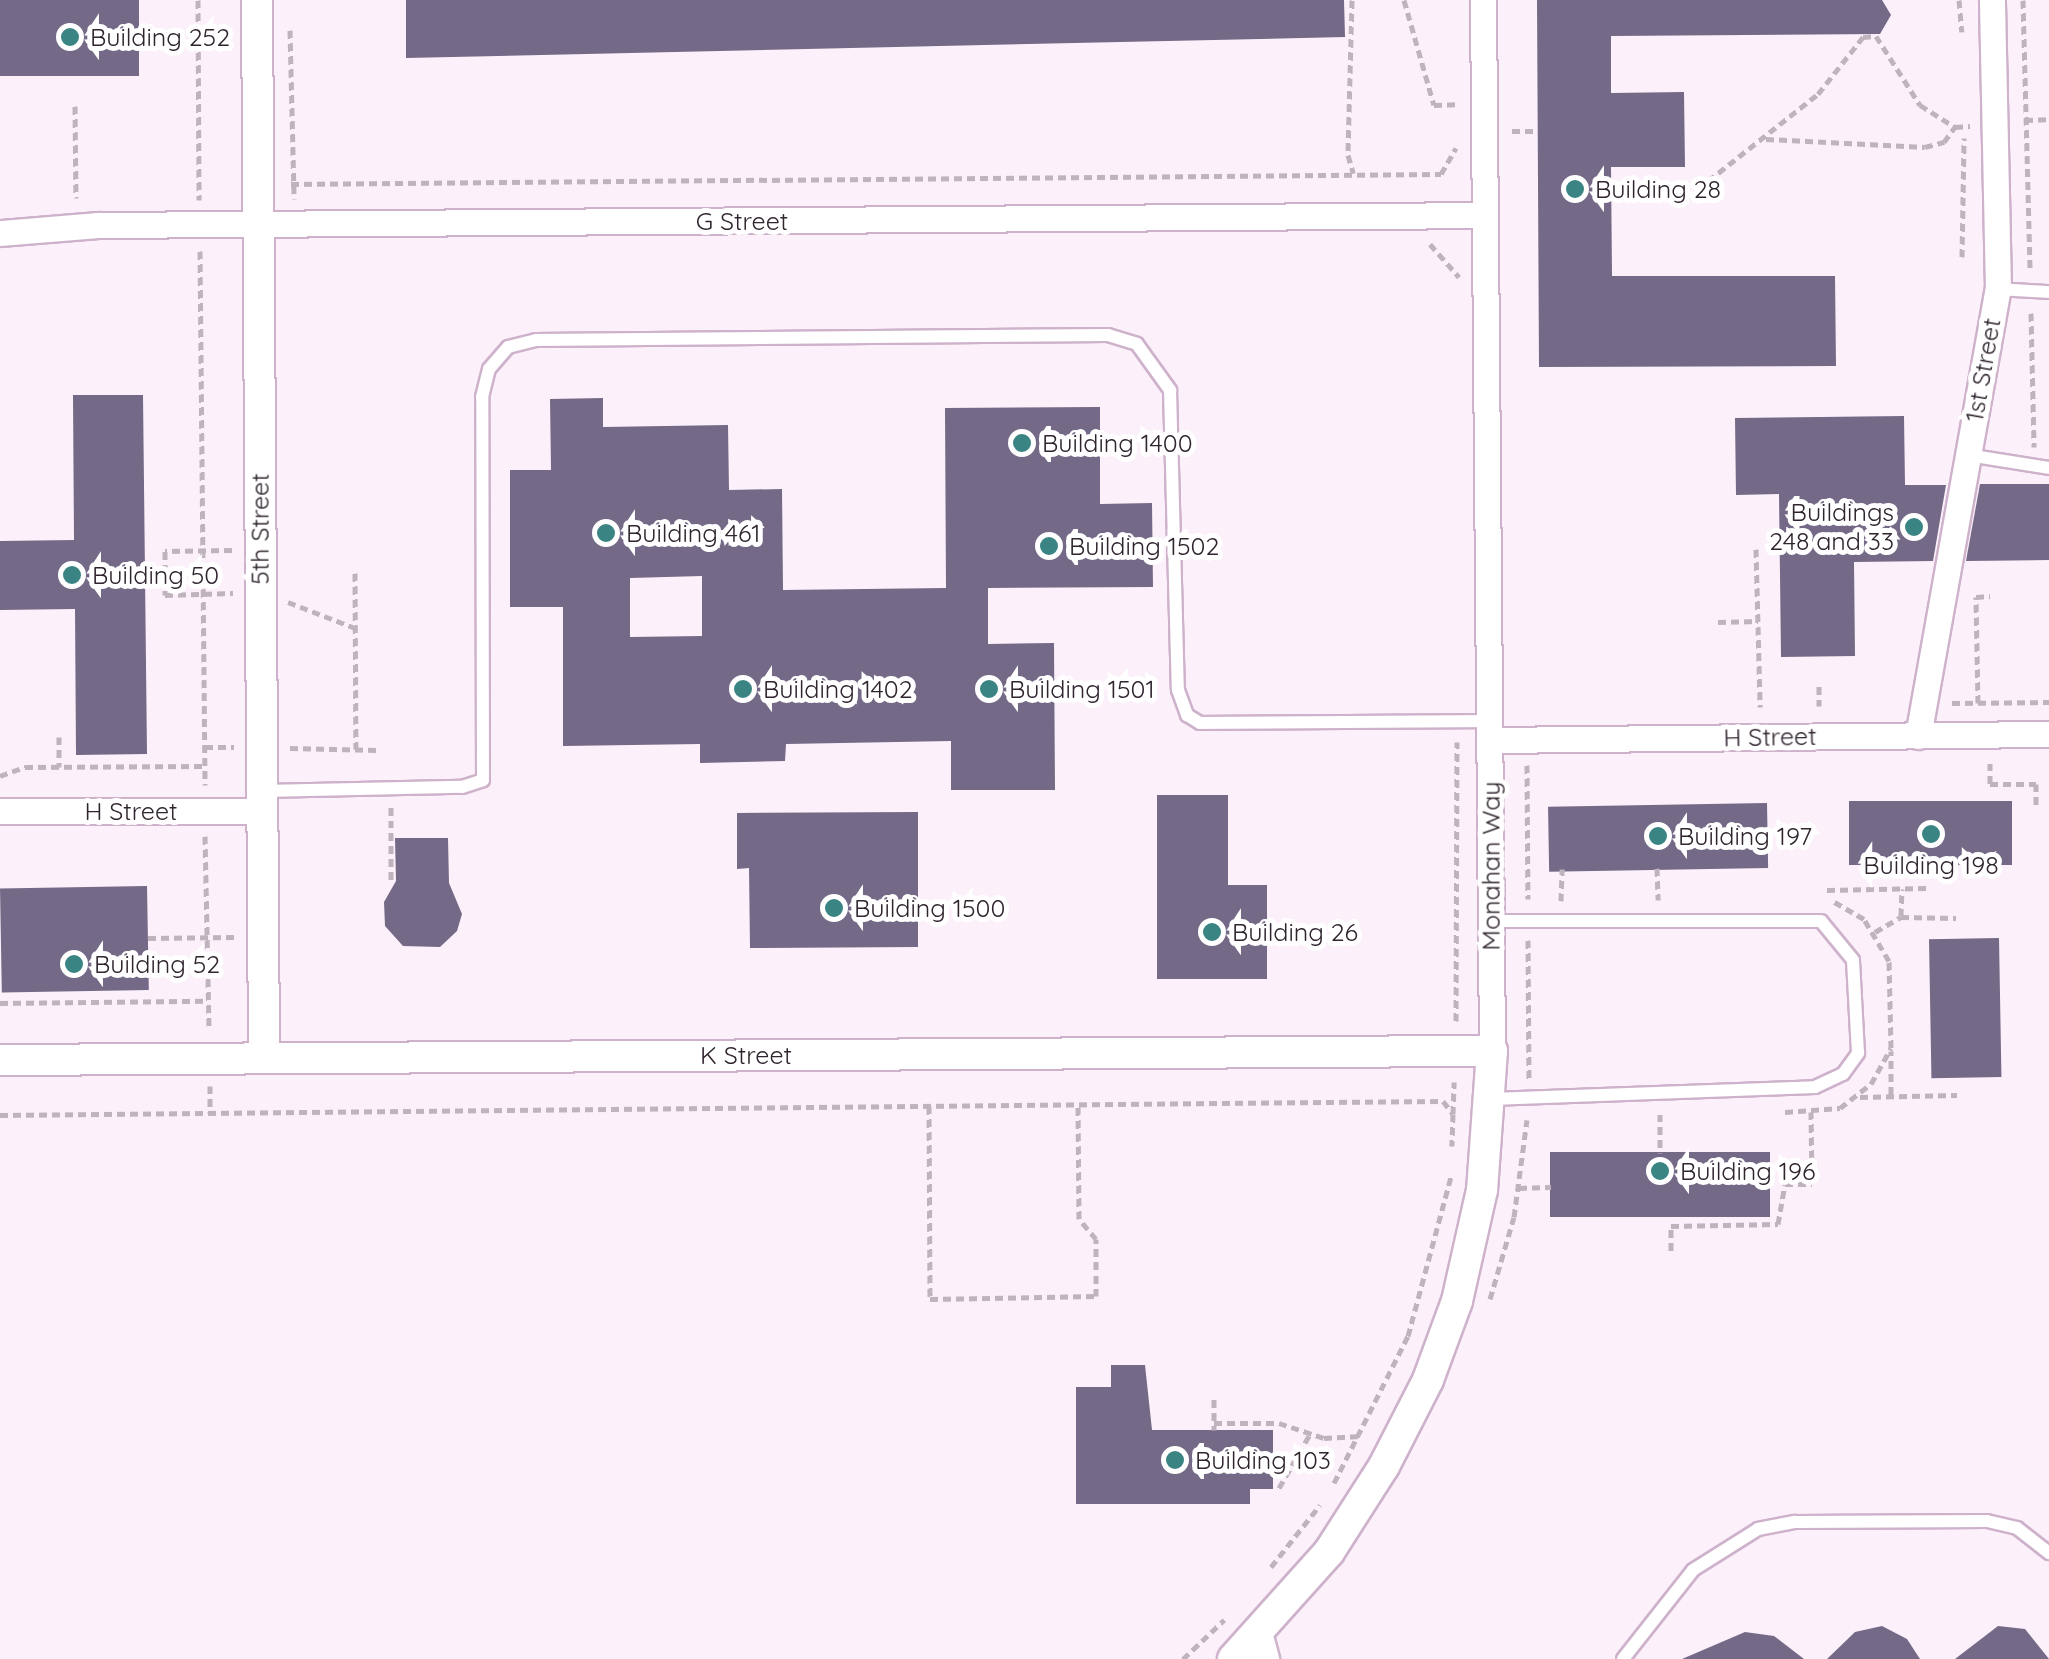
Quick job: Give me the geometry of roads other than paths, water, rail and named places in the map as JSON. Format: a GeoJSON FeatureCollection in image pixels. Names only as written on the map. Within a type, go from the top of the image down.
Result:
{"type":"FeatureCollection","features":[{"type":"Feature","properties":{"kind":"street","name":"5th Street"},"geometry":{"type":"LineString","coordinates":[[257,0],[264,1058]]}},
{"type":"Feature","properties":{"kind":"street","name":"Monahan Way"},"geometry":{"type":"LineString","coordinates":[[1233,1659],[1262,1645],[1329,1552],[1409,1423],[1444,1341],[1470,1253],[1491,1099],[1492,1051],[1483,0]]}},
{"type":"Feature","properties":{"kind":"street","name":"1st Street"},"geometry":{"type":"LineString","coordinates":[[1918,736],[1998,289],[1992,0]]}},
{"type":"Feature","properties":{"kind":"street","name":"G Street"},"geometry":{"type":"LineString","coordinates":[[0,233],[200,224],[1485,215]]}},
{"type":"Feature","properties":{"kind":"street","name":"H Street"},"geometry":{"type":"LineString","coordinates":[[1491,731],[1526,740],[2049,734]]}},
{"type":"Feature","properties":{"kind":"street","name":"H Street"},"geometry":{"type":"LineString","coordinates":[[0,811],[205,810],[262,801]]}},
{"type":"Feature","properties":{"kind":"street","name":"K Street"},"geometry":{"type":"LineString","coordinates":[[0,1060],[1492,1051]]}},
{"type":"Feature","properties":{"kind":"lane"},"geometry":{"type":"LineString","coordinates":[[1998,289],[2049,292]]}},
{"type":"Feature","properties":{"kind":"lane"},"geometry":{"type":"LineString","coordinates":[[262,801],[391,788],[462,788],[483,780],[482,397],[489,370],[508,347],[536,340],[1108,334],[1137,344],[1170,390],[1178,690],[1186,716],[1200,723],[1460,721],[1491,731]]}},
{"type":"Feature","properties":{"kind":"lane"},"geometry":{"type":"LineString","coordinates":[[1968,455],[2049,468]]}},
{"type":"Feature","properties":{"kind":"lane"},"geometry":{"type":"LineString","coordinates":[[1491,1099],[1815,1086],[1843,1074],[1858,1053],[1853,960],[1821,920],[1492,920]]}},
{"type":"Feature","properties":{"kind":"lane"},"geometry":{"type":"LineString","coordinates":[[1623,1659],[1693,1570],[1758,1529],[1795,1522],[1987,1521],[2018,1528],[2049,1553]]}},
{"type":"Feature","properties":{"kind":"place","name":"Building 252"},"geometry":{"type":"Point","coordinates":[70,37]}},
{"type":"Feature","properties":{"kind":"place","name":"Building 28"},"geometry":{"type":"Point","coordinates":[1575,189]}},
{"type":"Feature","properties":{"kind":"place","name":"Building 1400"},"geometry":{"type":"Point","coordinates":[1022,443]}},
{"type":"Feature","properties":{"kind":"place","name":"Buildings 248 and 33"},"geometry":{"type":"Point","coordinates":[1914,527]}},
{"type":"Feature","properties":{"kind":"place","name":"Building 461"},"geometry":{"type":"Point","coordinates":[606,533]}},
{"type":"Feature","properties":{"kind":"place","name":"Building 1502"},"geometry":{"type":"Point","coordinates":[1049,546]}},
{"type":"Feature","properties":{"kind":"place","name":"Building 50"},"geometry":{"type":"Point","coordinates":[72,575]}},
{"type":"Feature","properties":{"kind":"place","name":"Building 1402"},"geometry":{"type":"Point","coordinates":[743,689]}},
{"type":"Feature","properties":{"kind":"place","name":"Building 1501"},"geometry":{"type":"Point","coordinates":[989,689]}},
{"type":"Feature","properties":{"kind":"place","name":"Building 198"},"geometry":{"type":"Point","coordinates":[1931,834]}},
{"type":"Feature","properties":{"kind":"place","name":"Building 197"},"geometry":{"type":"Point","coordinates":[1658,836]}},
{"type":"Feature","properties":{"kind":"place","name":"Building 1500"},"geometry":{"type":"Point","coordinates":[834,908]}},
{"type":"Feature","properties":{"kind":"place","name":"Building 26"},"geometry":{"type":"Point","coordinates":[1212,932]}},
{"type":"Feature","properties":{"kind":"place","name":"Building 52"},"geometry":{"type":"Point","coordinates":[74,964]}},
{"type":"Feature","properties":{"kind":"place","name":"Building 196"},"geometry":{"type":"Point","coordinates":[1660,1171]}},
{"type":"Feature","properties":{"kind":"place","name":"Building 103"},"geometry":{"type":"Point","coordinates":[1175,1460]}}]}
